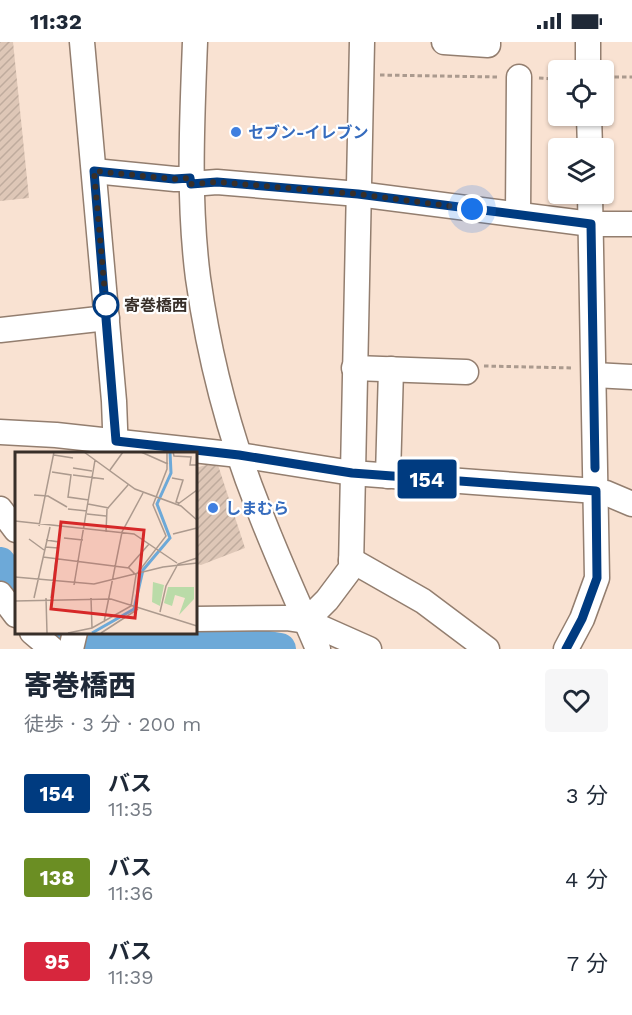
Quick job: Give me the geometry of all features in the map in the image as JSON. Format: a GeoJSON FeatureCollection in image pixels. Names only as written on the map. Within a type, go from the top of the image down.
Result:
{"type":"FeatureCollection","features":[{"type":"Feature","properties":{"kind":"street"},"geometry":{"type":"LineString","coordinates":[[82,42],[107,318],[116,447]]}},
{"type":"Feature","properties":{"kind":"street"},"geometry":{"type":"LineString","coordinates":[[195,42],[190,181],[198,278],[207,330],[239,455],[258,507],[318,649]]}},
{"type":"Feature","properties":{"kind":"street"},"geometry":{"type":"LineString","coordinates":[[306,621],[327,600],[351,568],[362,42]]}},
{"type":"Feature","properties":{"kind":"street"},"geometry":{"type":"LineString","coordinates":[[444,42],[488,45],[488,42]]}},
{"type":"Feature","properties":{"kind":"street"},"geometry":{"type":"LineString","coordinates":[[588,42],[588,60]]}},
{"type":"Feature","properties":{"kind":"street"},"geometry":{"type":"LineString","coordinates":[[518,214],[519,77]]}},
{"type":"Feature","properties":{"kind":"street"},"geometry":{"type":"LineString","coordinates":[[94,171],[358,194],[591,224],[632,224]]}},
{"type":"Feature","properties":{"kind":"street"},"geometry":{"type":"LineString","coordinates":[[566,649],[582,619],[597,578],[590,204]]}},
{"type":"Feature","properties":{"kind":"street"},"geometry":{"type":"LineString","coordinates":[[0,330],[107,318]]}},
{"type":"Feature","properties":{"kind":"street"},"geometry":{"type":"LineString","coordinates":[[354,368],[466,372]]}},
{"type":"Feature","properties":{"kind":"street"},"geometry":{"type":"LineString","coordinates":[[388,476],[391,369]]}},
{"type":"Feature","properties":{"kind":"street"},"geometry":{"type":"LineString","coordinates":[[594,375],[632,377]]}},
{"type":"Feature","properties":{"kind":"street"},"geometry":{"type":"LineString","coordinates":[[0,432],[116,447],[193,452]]}},
{"type":"Feature","properties":{"kind":"street"},"geometry":{"type":"LineString","coordinates":[[196,452],[239,455],[352,473],[596,491],[632,504]]}},
{"type":"Feature","properties":{"kind":"street"},"geometry":{"type":"LineString","coordinates":[[0,509],[15,529]]}},
{"type":"Feature","properties":{"kind":"street"},"geometry":{"type":"LineString","coordinates":[[351,560],[423,601],[487,649]]}},
{"type":"Feature","properties":{"kind":"street"},"geometry":{"type":"LineString","coordinates":[[0,594],[15,614]]}},
{"type":"Feature","properties":{"kind":"street"},"geometry":{"type":"LineString","coordinates":[[196,619],[286,618],[306,621],[369,649]]}},
{"type":"Feature","properties":{"kind":"street"},"geometry":{"type":"LineString","coordinates":[[33,634],[52,649]]}},
{"type":"Feature","properties":{"kind":"street"},"geometry":{"type":"LineString","coordinates":[[71,649],[75,634]]}},
{"type":"Feature","properties":{"kind":"path"},"geometry":{"type":"LineString","coordinates":[[361,75],[548,78]]}},
{"type":"Feature","properties":{"kind":"path"},"geometry":{"type":"LineString","coordinates":[[614,77],[632,77]]}},
{"type":"Feature","properties":{"kind":"building"},"geometry":{"type":"Polygon","coordinates":[[[0,42],[13,42],[29,198],[0,201],[0,42]]]}},
{"type":"Feature","properties":{"kind":"building","name":"しまむら"},"geometry":{"type":"Polygon","coordinates":[[[217,462],[245,548],[201,565],[196,564],[196,468],[217,462]]]}},
{"type":"Feature","properties":{"kind":"waterway"},"geometry":{"type":"LineString","coordinates":[[0,563],[15,582]]}},
{"type":"Feature","properties":{"kind":"waterway"},"geometry":{"type":"LineString","coordinates":[[78,634],[119,640],[232,641],[280,649]]}},
{"type":"Feature","properties":{"kind":"bus line","name":"154"},"geometry":{"type":"LineString","coordinates":[[566,649],[582,619],[597,578],[596,491],[323,470],[239,455],[116,441],[94,171],[174,179],[190,178],[191,184],[217,182],[358,194],[591,224],[595,468]]}},
{"type":"Feature","properties":{"kind":"place","name":"セブン-イレブン"},"geometry":{"type":"Point","coordinates":[236,132]}},
{"type":"Feature","properties":{"kind":"place","name":"寄巻橋西"},"geometry":{"type":"Point","coordinates":[106,305]}},
{"type":"Feature","properties":{"kind":"place","name":"しまむら"},"geometry":{"type":"Point","coordinates":[213,508]}},
{"type":"Feature","properties":{"kind":"route"},"geometry":{"type":"LineString","coordinates":[[106,305],[94,171],[174,179],[190,178],[191,184],[217,182],[358,194],[472,209]]}}]}
